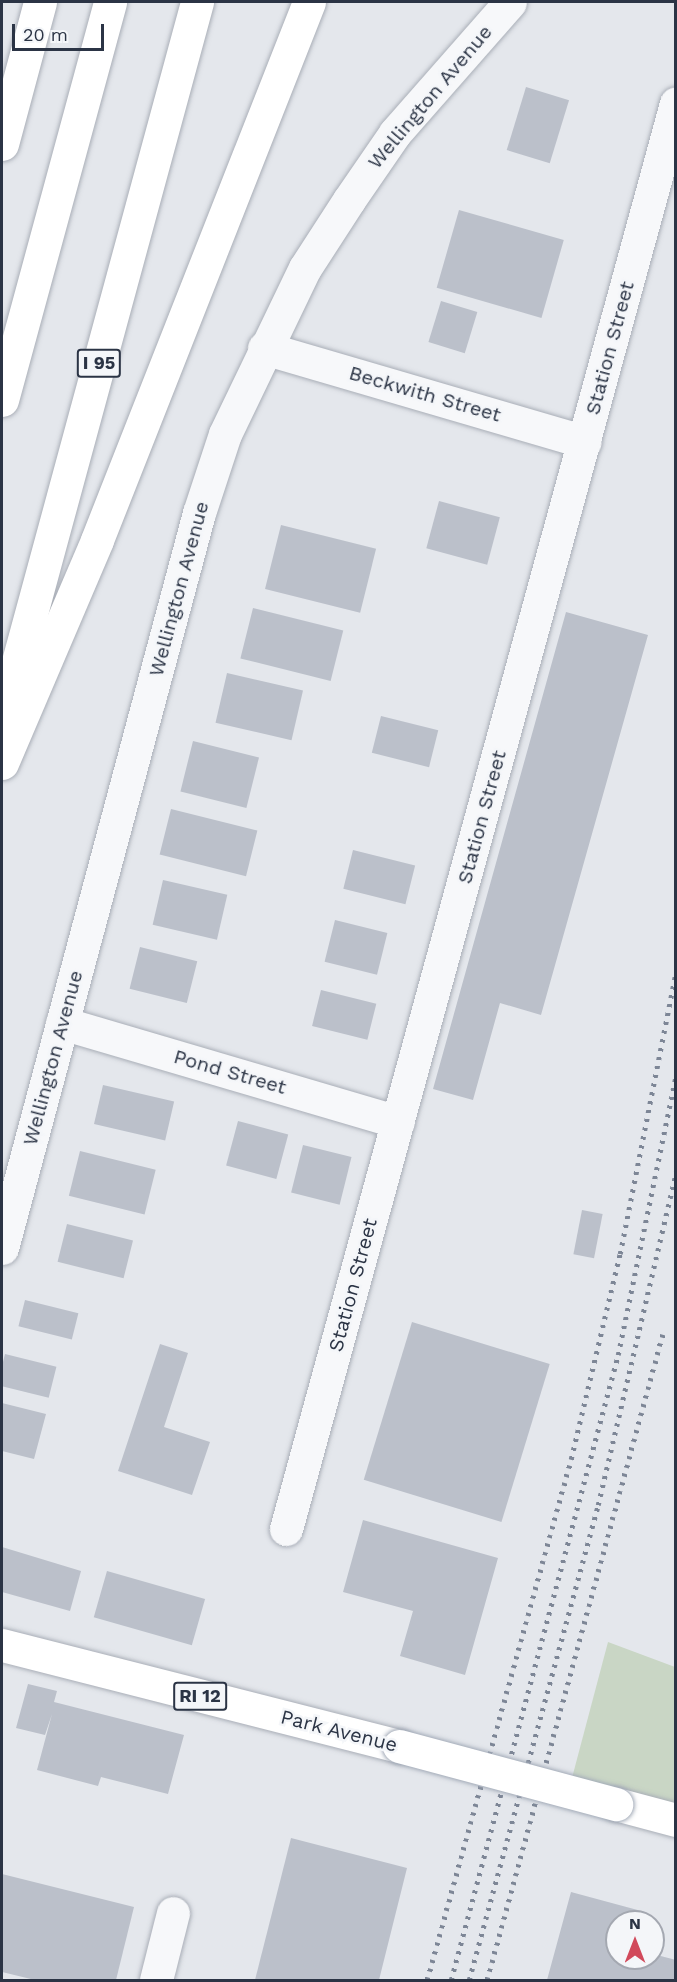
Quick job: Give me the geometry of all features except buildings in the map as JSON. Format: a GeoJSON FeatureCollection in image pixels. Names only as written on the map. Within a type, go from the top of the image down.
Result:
{"type":"FeatureCollection","features":[{"type":"Feature","properties":{"kind":"main road"},"geometry":{"type":"LineString","coordinates":[[2,144],[40,2]]}},
{"type":"Feature","properties":{"kind":"main road"},"geometry":{"type":"LineString","coordinates":[[2,400],[110,2]]}},
{"type":"Feature","properties":{"kind":"main road","name":"I 95"},"geometry":{"type":"LineString","coordinates":[[2,724],[197,2]]}},
{"type":"Feature","properties":{"kind":"main road"},"geometry":{"type":"LineString","coordinates":[[2,763],[97,540],[284,72],[309,2]]}},
{"type":"Feature","properties":{"kind":"main road"},"geometry":{"type":"LineString","coordinates":[[284,72],[322,2]]}},
{"type":"Feature","properties":{"kind":"main road","name":"Park Avenue"},"geometry":{"type":"LineString","coordinates":[[2,1645],[399,1746],[675,1820]]}},
{"type":"Feature","properties":{"kind":"street","name":"Wellington Avenue"},"geometry":{"type":"LineString","coordinates":[[2,1248],[199,513],[225,434],[304,268],[388,143],[510,2]]}},
{"type":"Feature","properties":{"kind":"street","name":"Station Street"},"geometry":{"type":"LineString","coordinates":[[286,1529],[585,442],[675,103]]}},
{"type":"Feature","properties":{"kind":"street","name":"Beckwith Street"},"geometry":{"type":"LineString","coordinates":[[264,348],[585,442]]}},
{"type":"Feature","properties":{"kind":"street","name":"Pond Street"},"geometry":{"type":"LineString","coordinates":[[62,1023],[398,1122]]}},
{"type":"Feature","properties":{"kind":"street"},"geometry":{"type":"LineString","coordinates":[[156,1980],[173,1912]]}},
{"type":"Feature","properties":{"kind":"green space"},"geometry":{"type":"Polygon","coordinates":[[[608,1642],[675,1667],[675,1825],[568,1793],[608,1642]]]}},
{"type":"Feature","properties":{"kind":"railway"},"geometry":{"type":"LineString","coordinates":[[427,1980],[571,1459],[620,1254],[676,971]]}},
{"type":"Feature","properties":{"kind":"railway"},"geometry":{"type":"LineString","coordinates":[[451,1980],[618,1355],[676,1075]]}},
{"type":"Feature","properties":{"kind":"railway"},"geometry":{"type":"LineString","coordinates":[[469,1980],[598,1505],[676,1172]]}},
{"type":"Feature","properties":{"kind":"railway"},"geometry":{"type":"LineString","coordinates":[[487,1980],[664,1329]]}}]}
